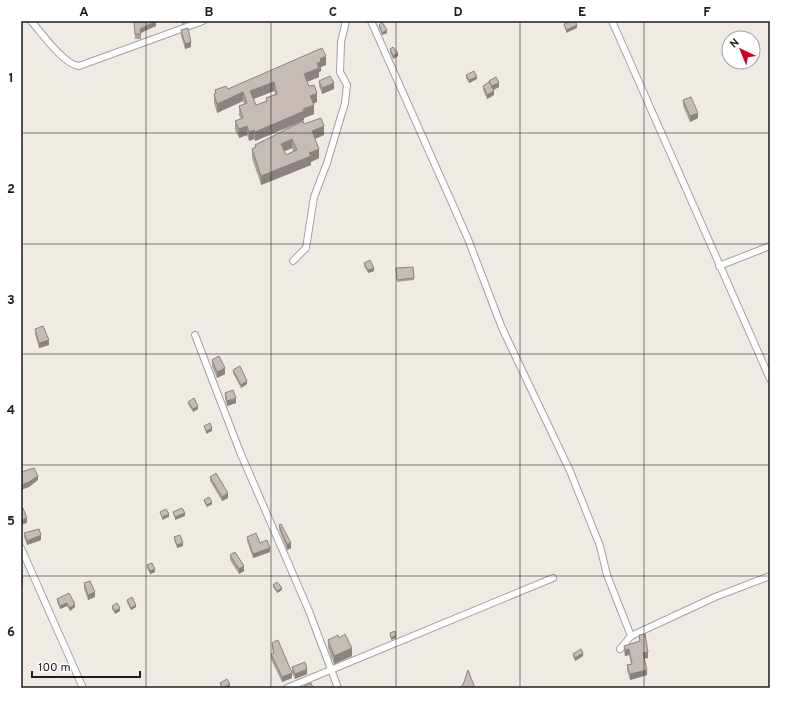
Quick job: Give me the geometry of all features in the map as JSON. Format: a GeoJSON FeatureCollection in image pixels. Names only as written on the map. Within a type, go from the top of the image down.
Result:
{"type":"FeatureCollection","features":[{"type":"Feature","properties":{"kind":"street"},"geometry":{"type":"LineString","coordinates":[[31,21],[66,59],[75,66],[79,66],[203,21]]}},
{"type":"Feature","properties":{"kind":"street"},"geometry":{"type":"LineString","coordinates":[[293,261],[306,248],[314,198],[328,163],[345,103],[347,85],[342,79],[340,72],[341,42],[346,21]]}},
{"type":"Feature","properties":{"kind":"street"},"geometry":{"type":"LineString","coordinates":[[371,21],[468,239],[502,328],[570,471],[600,546],[606,575],[631,636]]}},
{"type":"Feature","properties":{"kind":"street"},"geometry":{"type":"LineString","coordinates":[[612,21],[770,380]]}},
{"type":"Feature","properties":{"kind":"street"},"geometry":{"type":"LineString","coordinates":[[719,266],[770,246]]}},
{"type":"Feature","properties":{"kind":"street"},"geometry":{"type":"LineString","coordinates":[[195,335],[240,452],[309,611],[338,688]]}},
{"type":"Feature","properties":{"kind":"street"},"geometry":{"type":"LineString","coordinates":[[21,548],[83,688]]}},
{"type":"Feature","properties":{"kind":"street"},"geometry":{"type":"LineString","coordinates":[[620,649],[631,636],[715,597],[770,576]]}},
{"type":"Feature","properties":{"kind":"street"},"geometry":{"type":"LineString","coordinates":[[287,688],[553,578]]}},
{"type":"Feature","properties":{"kind":"building"},"geometry":{"type":"Polygon","coordinates":[[[138,21],[156,21],[140,29],[141,34],[135,34],[134,23],[138,21]]]}},
{"type":"Feature","properties":{"kind":"building"},"geometry":{"type":"Polygon","coordinates":[[[575,21],[577,25],[566,30],[564,24],[575,21]]]}},
{"type":"Feature","properties":{"kind":"building"},"geometry":{"type":"Polygon","coordinates":[[[382,22],[387,30],[382,33],[379,25],[382,22]]]}},
{"type":"Feature","properties":{"kind":"building"},"geometry":{"type":"Polygon","coordinates":[[[188,28],[191,42],[185,44],[181,30],[188,28]]]}},
{"type":"Feature","properties":{"kind":"building"},"geometry":{"type":"Polygon","coordinates":[[[393,47],[398,53],[393,56],[390,49],[393,47]]]}},
{"type":"Feature","properties":{"kind":"building"},"geometry":{"type":"Polygon","coordinates":[[[322,48],[326,56],[320,59],[321,62],[317,63],[319,68],[304,74],[309,86],[314,85],[317,93],[310,96],[314,105],[303,109],[304,111],[255,132],[254,130],[249,132],[247,126],[239,129],[235,121],[243,118],[239,106],[247,103],[243,92],[217,104],[214,94],[216,93],[215,90],[226,86],[228,89],[322,48]],[[274,82],[250,91],[256,105],[267,101],[266,98],[277,94],[274,82]]]}},
{"type":"Feature","properties":{"kind":"building"},"geometry":{"type":"Polygon","coordinates":[[[474,71],[477,77],[469,80],[466,75],[474,71]]]}},
{"type":"Feature","properties":{"kind":"building"},"geometry":{"type":"Polygon","coordinates":[[[330,76],[334,83],[322,88],[319,81],[330,76]]]}},
{"type":"Feature","properties":{"kind":"building"},"geometry":{"type":"Polygon","coordinates":[[[496,77],[499,83],[491,86],[494,91],[487,95],[483,86],[489,82],[491,85],[489,81],[496,77]]]}},
{"type":"Feature","properties":{"kind":"building"},"geometry":{"type":"Polygon","coordinates":[[[691,97],[698,113],[690,116],[683,100],[691,97]]]}},
{"type":"Feature","properties":{"kind":"building"},"geometry":{"type":"Polygon","coordinates":[[[321,118],[324,126],[312,131],[319,149],[309,153],[311,156],[261,176],[252,149],[256,147],[255,145],[303,121],[304,124],[321,118]],[[292,139],[281,144],[286,155],[297,150],[292,139]]]}},
{"type":"Feature","properties":{"kind":"building"},"geometry":{"type":"Polygon","coordinates":[[[370,260],[374,268],[368,270],[364,263],[370,260]]]}},
{"type":"Feature","properties":{"kind":"building"},"geometry":{"type":"Polygon","coordinates":[[[413,267],[414,278],[397,280],[396,268],[413,267]]]}},
{"type":"Feature","properties":{"kind":"building"},"geometry":{"type":"Polygon","coordinates":[[[43,326],[49,340],[39,343],[35,329],[43,326]]]}},
{"type":"Feature","properties":{"kind":"building"},"geometry":{"type":"Polygon","coordinates":[[[219,356],[225,368],[217,372],[212,360],[219,356]]]}},
{"type":"Feature","properties":{"kind":"building"},"geometry":{"type":"Polygon","coordinates":[[[240,366],[247,381],[241,385],[233,370],[240,366]]]}},
{"type":"Feature","properties":{"kind":"building"},"geometry":{"type":"Polygon","coordinates":[[[233,390],[236,398],[227,401],[225,393],[233,390]]]}},
{"type":"Feature","properties":{"kind":"building"},"geometry":{"type":"Polygon","coordinates":[[[194,398],[198,406],[193,409],[188,402],[194,398]]]}},
{"type":"Feature","properties":{"kind":"building"},"geometry":{"type":"Polygon","coordinates":[[[210,423],[212,428],[206,431],[204,426],[210,423]]]}},
{"type":"Feature","properties":{"kind":"building"},"geometry":{"type":"Polygon","coordinates":[[[34,468],[38,476],[21,485],[21,472],[34,468]]]}},
{"type":"Feature","properties":{"kind":"building"},"geometry":{"type":"Polygon","coordinates":[[[216,473],[228,493],[222,497],[210,477],[216,473]]]}},
{"type":"Feature","properties":{"kind":"building"},"geometry":{"type":"Polygon","coordinates":[[[209,497],[212,502],[207,505],[204,500],[209,497]]]}},
{"type":"Feature","properties":{"kind":"building"},"geometry":{"type":"Polygon","coordinates":[[[23,508],[27,518],[21,520],[21,509],[23,508]]]}},
{"type":"Feature","properties":{"kind":"building"},"geometry":{"type":"Polygon","coordinates":[[[182,508],[185,513],[175,517],[173,512],[182,508]]]}},
{"type":"Feature","properties":{"kind":"building"},"geometry":{"type":"Polygon","coordinates":[[[166,509],[169,514],[162,517],[160,512],[166,509]]]}},
{"type":"Feature","properties":{"kind":"building"},"geometry":{"type":"Polygon","coordinates":[[[281,524],[291,543],[287,544],[279,525],[281,524]]]}},
{"type":"Feature","properties":{"kind":"building"},"geometry":{"type":"Polygon","coordinates":[[[39,529],[41,535],[27,541],[24,533],[39,529]]]}},
{"type":"Feature","properties":{"kind":"building"},"geometry":{"type":"Polygon","coordinates":[[[256,533],[260,543],[267,540],[270,548],[253,554],[247,537],[256,533]]]}},
{"type":"Feature","properties":{"kind":"building"},"geometry":{"type":"Polygon","coordinates":[[[180,535],[183,543],[177,545],[174,537],[180,535]]]}},
{"type":"Feature","properties":{"kind":"building"},"geometry":{"type":"Polygon","coordinates":[[[235,552],[244,566],[239,569],[230,555],[235,552]]]}},
{"type":"Feature","properties":{"kind":"building"},"geometry":{"type":"Polygon","coordinates":[[[152,563],[155,569],[150,571],[147,565],[152,563]]]}},
{"type":"Feature","properties":{"kind":"building"},"geometry":{"type":"Polygon","coordinates":[[[90,581],[95,592],[88,595],[84,583],[90,581]]]}},
{"type":"Feature","properties":{"kind":"building"},"geometry":{"type":"Polygon","coordinates":[[[277,582],[282,588],[277,591],[273,585],[277,582]]]}},
{"type":"Feature","properties":{"kind":"building"},"geometry":{"type":"Polygon","coordinates":[[[69,593],[75,604],[70,608],[67,603],[60,606],[57,599],[69,593]]]}},
{"type":"Feature","properties":{"kind":"building"},"geometry":{"type":"Polygon","coordinates":[[[132,597],[136,605],[131,608],[127,600],[132,597]]]}},
{"type":"Feature","properties":{"kind":"building"},"geometry":{"type":"Polygon","coordinates":[[[117,603],[120,608],[115,611],[112,606],[117,603]]]}},
{"type":"Feature","properties":{"kind":"building"},"geometry":{"type":"Polygon","coordinates":[[[395,631],[396,635],[391,638],[390,633],[395,631]]]}},
{"type":"Feature","properties":{"kind":"building"},"geometry":{"type":"Polygon","coordinates":[[[345,634],[352,648],[334,656],[328,640],[338,635],[339,638],[345,634]]]}},
{"type":"Feature","properties":{"kind":"building"},"geometry":{"type":"Polygon","coordinates":[[[645,634],[648,652],[643,653],[647,670],[630,674],[627,665],[632,664],[629,649],[625,650],[624,646],[640,641],[639,635],[645,634]]]}},
{"type":"Feature","properties":{"kind":"building"},"geometry":{"type":"Polygon","coordinates":[[[278,640],[292,673],[282,677],[271,654],[274,653],[272,643],[278,640]]]}},
{"type":"Feature","properties":{"kind":"building"},"geometry":{"type":"Polygon","coordinates":[[[581,649],[583,653],[575,658],[573,654],[581,649]]]}},
{"type":"Feature","properties":{"kind":"building"},"geometry":{"type":"Polygon","coordinates":[[[305,662],[307,669],[295,674],[292,667],[305,662]]]}},
{"type":"Feature","properties":{"kind":"building"},"geometry":{"type":"Polygon","coordinates":[[[468,670],[475,688],[459,688],[463,685],[468,670]]]}},
{"type":"Feature","properties":{"kind":"building"},"geometry":{"type":"Polygon","coordinates":[[[227,679],[230,684],[222,688],[220,683],[227,679]]]}},
{"type":"Feature","properties":{"kind":"building"},"geometry":{"type":"Polygon","coordinates":[[[311,683],[313,688],[305,688],[304,686],[311,683]]]}}]}
